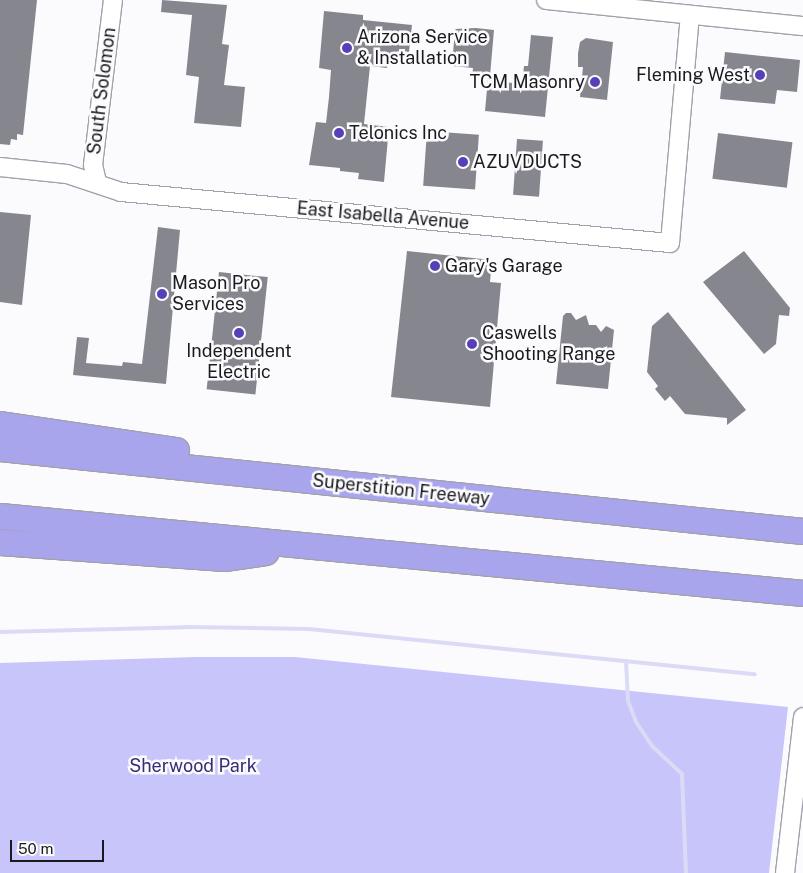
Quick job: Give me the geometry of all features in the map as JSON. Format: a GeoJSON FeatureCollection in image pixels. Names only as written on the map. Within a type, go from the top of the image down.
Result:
{"type":"FeatureCollection","features":[{"type":"Feature","properties":{"kind":"highway"},"geometry":{"type":"LineString","coordinates":[[0,424],[497,500]]}},
{"type":"Feature","properties":{"kind":"highway","name":"Superstition Freeway"},"geometry":{"type":"LineString","coordinates":[[0,448],[803,531]]}},
{"type":"Feature","properties":{"kind":"highway"},"geometry":{"type":"LineString","coordinates":[[0,516],[305,547],[803,593]]}},
{"type":"Feature","properties":{"kind":"highway"},"geometry":{"type":"LineString","coordinates":[[0,542],[224,558],[305,547]]}},
{"type":"Feature","properties":{"kind":"street","name":"South Solomon"},"geometry":{"type":"LineString","coordinates":[[97,182],[94,165],[113,0]]}},
{"type":"Feature","properties":{"kind":"street"},"geometry":{"type":"LineString","coordinates":[[546,0],[803,26]]}},
{"type":"Feature","properties":{"kind":"street","name":"East Isabella Avenue"},"geometry":{"type":"LineString","coordinates":[[0,167],[67,174],[97,182],[121,192],[670,243],[690,15]]}},
{"type":"Feature","properties":{"kind":"street"},"geometry":{"type":"LineString","coordinates":[[785,873],[803,717]]}},
{"type":"Feature","properties":{"kind":"green space","name":"Sherwood Park"},"geometry":{"type":"Polygon","coordinates":[[[196,657],[295,657],[788,707],[769,873],[0,873],[0,663],[196,657]]]}},
{"type":"Feature","properties":{"kind":"building"},"geometry":{"type":"Polygon","coordinates":[[[0,0],[37,0],[23,135],[17,134],[17,140],[11,139],[10,145],[0,144],[0,0]]]}},
{"type":"Feature","properties":{"kind":"building"},"geometry":{"type":"Polygon","coordinates":[[[162,0],[227,5],[222,44],[229,45],[224,85],[245,87],[241,127],[194,123],[199,77],[186,75],[192,15],[161,12],[162,0]]]}},
{"type":"Feature","properties":{"kind":"building"},"geometry":{"type":"Polygon","coordinates":[[[324,11],[363,15],[363,20],[412,25],[408,61],[388,59],[387,68],[370,66],[364,124],[389,127],[384,182],[358,179],[359,173],[340,171],[340,168],[309,165],[316,122],[326,123],[329,97],[331,70],[319,68],[324,11]]]}},
{"type":"Feature","properties":{"kind":"building"},"geometry":{"type":"Polygon","coordinates":[[[476,28],[494,30],[490,76],[503,78],[502,82],[522,84],[524,66],[528,66],[531,35],[553,37],[545,117],[485,111],[488,78],[472,77],[473,68],[452,66],[455,29],[476,28]]]}},
{"type":"Feature","properties":{"kind":"building","name":"TCM Masonry"},"geometry":{"type":"Polygon","coordinates":[[[586,38],[613,42],[607,100],[580,97],[583,67],[578,67],[578,53],[580,42],[586,38]]]}},
{"type":"Feature","properties":{"kind":"building","name":"Fleming West"},"geometry":{"type":"Polygon","coordinates":[[[725,52],[800,60],[797,92],[777,90],[775,104],[720,99],[725,52]]]}},
{"type":"Feature","properties":{"kind":"building"},"geometry":{"type":"Polygon","coordinates":[[[427,131],[479,135],[475,189],[423,186],[427,131]]]}},
{"type":"Feature","properties":{"kind":"building"},"geometry":{"type":"Polygon","coordinates":[[[718,133],[792,142],[787,188],[712,179],[718,133]]]}},
{"type":"Feature","properties":{"kind":"building"},"geometry":{"type":"Polygon","coordinates":[[[517,139],[543,141],[539,197],[513,195],[517,139]]]}},
{"type":"Feature","properties":{"kind":"building"},"geometry":{"type":"Polygon","coordinates":[[[0,212],[31,215],[22,305],[0,302],[0,212]]]}},
{"type":"Feature","properties":{"kind":"building","name":"Mason Pro Services"},"geometry":{"type":"Polygon","coordinates":[[[158,227],[180,230],[166,384],[73,375],[77,337],[89,338],[86,363],[122,366],[123,362],[142,364],[158,227]]]}},
{"type":"Feature","properties":{"kind":"building"},"geometry":{"type":"Polygon","coordinates":[[[407,251],[492,260],[490,282],[501,283],[490,407],[391,397],[407,251]]]}},
{"type":"Feature","properties":{"kind":"building"},"geometry":{"type":"Polygon","coordinates":[[[744,251],[790,308],[789,316],[779,315],[776,344],[764,354],[703,282],[744,251]]]}},
{"type":"Feature","properties":{"kind":"building","name":"Independent Electric"},"geometry":{"type":"Polygon","coordinates":[[[219,272],[268,277],[255,394],[207,389],[219,272]]]}},
{"type":"Feature","properties":{"kind":"building"},"geometry":{"type":"Polygon","coordinates":[[[668,312],[746,410],[727,425],[727,418],[685,414],[670,396],[665,401],[655,389],[658,386],[647,372],[652,326],[668,312]]]}},
{"type":"Feature","properties":{"kind":"building"},"geometry":{"type":"Polygon","coordinates":[[[566,313],[571,313],[576,320],[586,315],[589,325],[596,325],[601,332],[606,326],[614,330],[608,389],[556,384],[563,316],[566,313]]]}},
{"type":"Feature","properties":{"kind":"waterway"},"geometry":{"type":"LineString","coordinates":[[0,632],[186,627],[309,629],[755,674]]}},
{"type":"Feature","properties":{"kind":"waterway"},"geometry":{"type":"LineString","coordinates":[[626,661],[628,701],[636,722],[652,746],[682,774],[686,873]]}},
{"type":"Feature","properties":{"kind":"place","name":"Arizona Service & Installation"},"geometry":{"type":"Point","coordinates":[347,48]}},
{"type":"Feature","properties":{"kind":"place","name":"Fleming West"},"geometry":{"type":"Point","coordinates":[760,75]}},
{"type":"Feature","properties":{"kind":"place","name":"TCM Masonry"},"geometry":{"type":"Point","coordinates":[595,82]}},
{"type":"Feature","properties":{"kind":"place","name":"Telonics Inc"},"geometry":{"type":"Point","coordinates":[339,133]}},
{"type":"Feature","properties":{"kind":"place","name":"AZUVDUCTS"},"geometry":{"type":"Point","coordinates":[463,162]}},
{"type":"Feature","properties":{"kind":"place","name":"Gary's Garage"},"geometry":{"type":"Point","coordinates":[435,266]}},
{"type":"Feature","properties":{"kind":"place","name":"Mason Pro Services"},"geometry":{"type":"Point","coordinates":[162,294]}},
{"type":"Feature","properties":{"kind":"place","name":"Independent Electric"},"geometry":{"type":"Point","coordinates":[239,333]}},
{"type":"Feature","properties":{"kind":"place","name":"Caswells Shooting Range"},"geometry":{"type":"Point","coordinates":[472,344]}}]}
